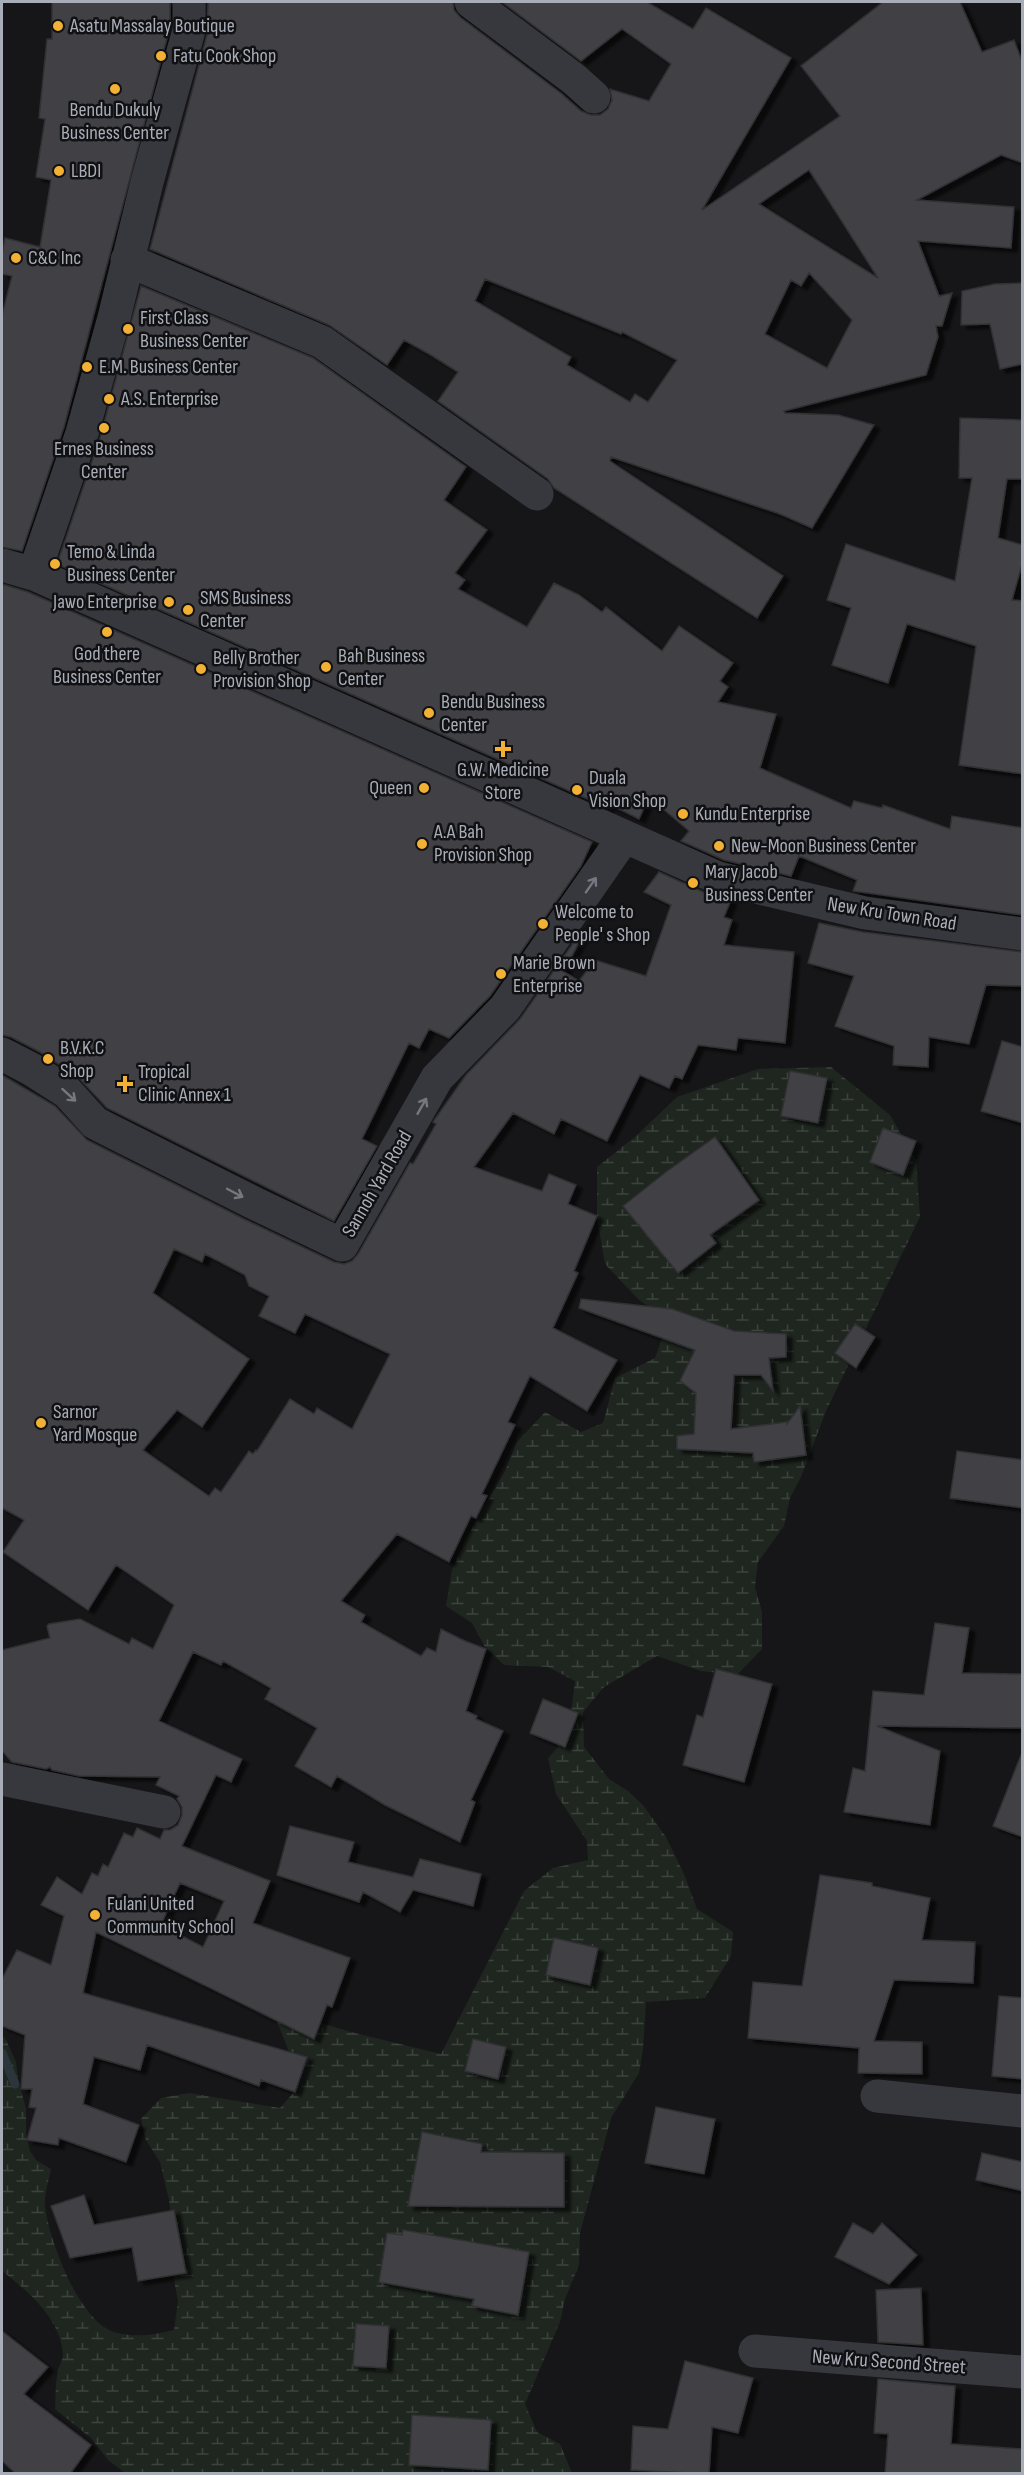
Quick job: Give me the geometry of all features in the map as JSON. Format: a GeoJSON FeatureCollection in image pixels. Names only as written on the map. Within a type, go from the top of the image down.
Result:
{"type":"FeatureCollection","features":[{"type":"Feature","properties":{"kind":"street"},"geometry":{"type":"LineString","coordinates":[[34,574],[82,433],[189,30],[189,2]]}},
{"type":"Feature","properties":{"kind":"street"},"geometry":{"type":"LineString","coordinates":[[471,2],[574,79],[594,97]]}},
{"type":"Feature","properties":{"kind":"street"},"geometry":{"type":"LineString","coordinates":[[127,260],[322,342],[537,494]]}},
{"type":"Feature","properties":{"kind":"street","name":"New Kru Town Road"},"geometry":{"type":"LineString","coordinates":[[2,565],[34,574],[718,878],[865,913],[1023,934]]}},
{"type":"Feature","properties":{"kind":"street","name":"Sannoh Yard Road"},"geometry":{"type":"LineString","coordinates":[[2,1054],[67,1092],[95,1123],[342,1245],[437,1078],[506,1008],[624,837]]}},
{"type":"Feature","properties":{"kind":"street"},"geometry":{"type":"LineString","coordinates":[[2,1779],[164,1812]]}},
{"type":"Feature","properties":{"kind":"street"},"geometry":{"type":"LineString","coordinates":[[877,2096],[1023,2111]]}},
{"type":"Feature","properties":{"kind":"street","name":"New Kru Second Street"},"geometry":{"type":"LineString","coordinates":[[755,2351],[1023,2372]]}},
{"type":"Feature","properties":{"kind":"green space"},"geometry":{"type":"Polygon","coordinates":[[[831,1067],[890,1115],[916,1159],[920,1217],[826,1411],[801,1477],[790,1498],[784,1526],[758,1562],[755,1587],[762,1612],[762,1649],[737,1675],[701,1671],[657,1656],[604,1687],[583,1712],[584,1747],[609,1779],[628,1791],[643,1805],[666,1837],[684,1874],[697,1909],[733,1932],[731,1956],[705,1998],[646,2002],[639,2073],[611,2118],[580,2233],[579,2265],[565,2299],[560,2322],[525,2404],[537,2432],[560,2444],[572,2473],[125,2473],[108,2460],[91,2438],[55,2409],[57,2376],[63,2356],[61,2341],[41,2306],[2,2271],[2,2036],[16,2062],[18,2081],[26,2108],[26,2134],[30,2151],[36,2160],[51,2169],[45,2206],[59,2258],[68,2278],[89,2312],[101,2325],[114,2332],[137,2335],[174,2330],[178,2301],[171,2264],[173,2233],[169,2200],[160,2162],[146,2140],[141,2119],[161,2098],[189,2093],[280,2108],[294,2092],[295,2067],[276,2019],[288,2013],[351,2032],[441,2054],[524,1891],[553,1868],[588,1860],[587,1841],[556,1794],[548,1758],[568,1736],[575,1681],[548,1667],[504,1665],[485,1647],[472,1623],[446,1606],[452,1570],[465,1540],[505,1471],[517,1442],[545,1412],[581,1432],[603,1423],[615,1378],[655,1358],[668,1321],[638,1299],[605,1264],[597,1218],[597,1167],[636,1136],[677,1097],[758,1069],[831,1067]]]}},
{"type":"Feature","properties":{"kind":"building"},"geometry":{"type":"Polygon","coordinates":[[[52,2],[170,2],[170,27],[64,427],[22,551],[2,547],[2,315],[12,276],[2,274],[2,254],[5,238],[40,247],[51,180],[36,177],[45,119],[39,118],[47,39],[52,39],[52,2]]]}},
{"type":"Feature","properties":{"kind":"building"},"geometry":{"type":"Polygon","coordinates":[[[208,2],[453,2],[454,10],[460,17],[581,111],[591,115],[600,115],[608,109],[612,100],[610,89],[649,101],[671,64],[622,29],[581,61],[502,2],[647,2],[693,29],[706,8],[791,58],[702,210],[840,116],[801,66],[883,2],[960,2],[982,52],[1014,40],[1023,64],[1023,163],[1001,155],[917,200],[1014,207],[1011,248],[918,241],[939,296],[952,293],[942,326],[936,326],[938,337],[926,375],[784,411],[785,413],[838,415],[874,425],[812,528],[780,514],[611,457],[610,461],[783,576],[757,618],[554,488],[548,479],[438,401],[458,372],[431,355],[404,340],[387,365],[329,325],[150,249],[207,35],[208,2]],[[809,170],[759,204],[878,278],[809,170]],[[809,273],[801,286],[791,280],[765,334],[827,368],[852,320],[809,273]],[[485,279],[475,301],[571,357],[567,365],[630,402],[635,394],[648,402],[677,360],[622,332],[621,334],[485,279]]]}},
{"type":"Feature","properties":{"kind":"building"},"geometry":{"type":"Polygon","coordinates":[[[1023,283],[1023,364],[1000,369],[990,324],[961,325],[962,291],[995,284],[1023,283]]]}},
{"type":"Feature","properties":{"kind":"building"},"geometry":{"type":"Polygon","coordinates":[[[141,286],[313,358],[466,467],[444,500],[487,530],[455,573],[465,580],[458,589],[527,627],[554,583],[579,595],[602,612],[606,607],[662,651],[679,626],[733,663],[720,681],[728,687],[718,702],[776,714],[760,768],[851,808],[854,801],[882,808],[883,805],[950,829],[952,816],[1023,828],[1022,915],[853,891],[857,880],[799,856],[791,876],[724,860],[681,841],[689,831],[649,797],[639,819],[609,804],[608,808],[57,564],[100,438],[141,286]]]}},
{"type":"Feature","properties":{"kind":"building"},"geometry":{"type":"Polygon","coordinates":[[[960,418],[1023,420],[1023,479],[1007,479],[998,538],[1023,545],[1023,561],[1012,600],[1023,601],[1023,774],[959,765],[976,646],[907,624],[888,683],[832,665],[851,608],[827,600],[846,544],[955,581],[972,478],[959,478],[960,418]]]}},
{"type":"Feature","properties":{"kind":"building"},"geometry":{"type":"Polygon","coordinates":[[[2,584],[28,592],[592,842],[581,866],[490,996],[449,1038],[429,1029],[419,1048],[409,1043],[362,1139],[377,1146],[334,1221],[107,1108],[77,1076],[40,1052],[11,1037],[2,1035],[2,584]]]}},
{"type":"Feature","properties":{"kind":"building"},"geometry":{"type":"Polygon","coordinates":[[[659,872],[710,895],[731,900],[724,917],[732,920],[724,945],[794,952],[785,1043],[738,1038],[736,1050],[698,1045],[682,1079],[675,1076],[669,1088],[640,1075],[607,1141],[561,1119],[554,1134],[513,1113],[474,1167],[542,1191],[549,1174],[576,1185],[568,1204],[597,1216],[574,1271],[578,1273],[553,1328],[617,1360],[587,1411],[530,1376],[508,1422],[515,1425],[482,1494],[487,1496],[476,1518],[471,1516],[449,1562],[397,1534],[341,1601],[365,1615],[361,1622],[421,1656],[427,1648],[436,1652],[441,1629],[486,1649],[466,1711],[477,1716],[476,1719],[503,1731],[471,1800],[475,1802],[460,1842],[385,1805],[337,1776],[331,1787],[295,1766],[317,1728],[265,1699],[271,1688],[223,1661],[221,1665],[193,1652],[159,1721],[242,1759],[231,1782],[216,1775],[182,1846],[270,1881],[253,1923],[350,1958],[332,2007],[327,2005],[314,2039],[96,1932],[83,1993],[307,2057],[295,2092],[261,2080],[259,2086],[147,2045],[140,2070],[94,2057],[83,2104],[139,2125],[126,2162],[59,2138],[58,2145],[27,2140],[36,2108],[29,2107],[32,2089],[21,2089],[25,2035],[2,2026],[2,1979],[17,1950],[51,1965],[64,1916],[41,1905],[57,1877],[82,1894],[92,1873],[98,1876],[103,1864],[108,1867],[124,1833],[133,1837],[137,1828],[160,1839],[164,1830],[170,1830],[178,1825],[182,1807],[177,1799],[179,1796],[156,1785],[160,1777],[79,1776],[52,1770],[50,1767],[46,1769],[12,1762],[2,1751],[2,1650],[50,1638],[47,1626],[49,1624],[80,1619],[129,1644],[132,1638],[153,1649],[174,1605],[116,1565],[88,1610],[3,1552],[24,1520],[2,1508],[2,1075],[55,1106],[87,1140],[248,1221],[334,1262],[344,1264],[352,1261],[358,1254],[410,1163],[413,1164],[436,1124],[433,1122],[466,1075],[520,1019],[581,932],[579,937],[581,938],[564,972],[579,981],[595,960],[646,976],[671,905],[644,892],[659,872]],[[174,1249],[153,1293],[249,1359],[202,1427],[177,1410],[143,1450],[209,1496],[215,1488],[221,1492],[249,1451],[253,1454],[257,1451],[290,1399],[314,1414],[317,1408],[352,1429],[390,1354],[305,1314],[295,1333],[259,1316],[269,1296],[249,1286],[245,1275],[205,1254],[202,1262],[174,1249]],[[180,1883],[161,1925],[203,1947],[224,1901],[180,1883]]]}},
{"type":"Feature","properties":{"kind":"building"},"geometry":{"type":"Polygon","coordinates":[[[819,923],[863,932],[1022,952],[1022,986],[986,985],[969,1044],[929,1037],[928,1067],[893,1065],[894,1046],[835,1026],[854,976],[808,963],[819,923]]]}},
{"type":"Feature","properties":{"kind":"building"},"geometry":{"type":"Polygon","coordinates":[[[1002,1041],[1023,1047],[1023,1123],[981,1111],[1002,1041]]]}},
{"type":"Feature","properties":{"kind":"building"},"geometry":{"type":"Polygon","coordinates":[[[790,1071],[827,1078],[818,1123],[781,1116],[790,1071]]]}},
{"type":"Feature","properties":{"kind":"building"},"geometry":{"type":"Polygon","coordinates":[[[883,1128],[916,1141],[903,1175],[870,1162],[883,1128]]]}},
{"type":"Feature","properties":{"kind":"building"},"geometry":{"type":"Polygon","coordinates":[[[715,1137],[759,1200],[710,1235],[716,1243],[678,1273],[623,1206],[715,1137]]]}},
{"type":"Feature","properties":{"kind":"building"},"geometry":{"type":"Polygon","coordinates":[[[581,1299],[672,1309],[734,1331],[786,1334],[786,1357],[769,1358],[773,1391],[761,1375],[734,1375],[731,1429],[787,1422],[787,1424],[800,1406],[806,1455],[754,1462],[753,1453],[677,1449],[677,1436],[694,1434],[696,1393],[680,1381],[695,1350],[579,1308],[581,1299]]]}},
{"type":"Feature","properties":{"kind":"building"},"geometry":{"type":"Polygon","coordinates":[[[855,1324],[875,1337],[856,1368],[835,1353],[855,1324]]]}},
{"type":"Feature","properties":{"kind":"building"},"geometry":{"type":"Polygon","coordinates":[[[957,1451],[1023,1460],[1023,1508],[950,1498],[957,1451]]]}},
{"type":"Feature","properties":{"kind":"building"},"geometry":{"type":"Polygon","coordinates":[[[935,1623],[969,1628],[962,1673],[1023,1674],[1023,1728],[877,1726],[940,1751],[930,1825],[844,1812],[853,1768],[865,1771],[873,1691],[924,1695],[935,1623]]]}},
{"type":"Feature","properties":{"kind":"building"},"geometry":{"type":"Polygon","coordinates":[[[716,1669],[772,1684],[744,1782],[683,1765],[697,1715],[703,1717],[716,1669]]]}},
{"type":"Feature","properties":{"kind":"building"},"geometry":{"type":"Polygon","coordinates":[[[543,1699],[578,1713],[565,1747],[530,1733],[543,1699]]]}},
{"type":"Feature","properties":{"kind":"building"},"geometry":{"type":"Polygon","coordinates":[[[1021,1755],[1023,1755],[1023,1837],[993,1826],[1021,1755]]]}},
{"type":"Feature","properties":{"kind":"building"},"geometry":{"type":"Polygon","coordinates":[[[290,1826],[354,1842],[348,1862],[413,1877],[420,1859],[481,1874],[473,1906],[413,1890],[400,1912],[363,1892],[359,1902],[277,1875],[290,1826]]]}},
{"type":"Feature","properties":{"kind":"building"},"geometry":{"type":"Polygon","coordinates":[[[820,1875],[872,1883],[872,1886],[930,1898],[922,1940],[975,1942],[973,1983],[894,1980],[874,2041],[922,2042],[922,2074],[858,2073],[859,2048],[748,2038],[753,1982],[802,1986],[820,1875]]]}},
{"type":"Feature","properties":{"kind":"building"},"geometry":{"type":"Polygon","coordinates":[[[554,1938],[598,1948],[590,1985],[546,1975],[554,1938]]]}},
{"type":"Feature","properties":{"kind":"building"},"geometry":{"type":"Polygon","coordinates":[[[999,1996],[1023,1998],[1023,2079],[992,2076],[999,1996]]]}},
{"type":"Feature","properties":{"kind":"building"},"geometry":{"type":"Polygon","coordinates":[[[473,2039],[506,2047],[498,2079],[465,2071],[473,2039]]]}},
{"type":"Feature","properties":{"kind":"building"},"geometry":{"type":"Polygon","coordinates":[[[656,2107],[715,2119],[704,2174],[645,2163],[656,2107]]]}},
{"type":"Feature","properties":{"kind":"building"},"geometry":{"type":"Polygon","coordinates":[[[422,2132],[482,2144],[481,2152],[564,2153],[564,2207],[408,2206],[422,2132]]]}},
{"type":"Feature","properties":{"kind":"building"},"geometry":{"type":"Polygon","coordinates":[[[982,2153],[1023,2162],[1023,2191],[976,2180],[982,2153]]]}},
{"type":"Feature","properties":{"kind":"building"},"geometry":{"type":"Polygon","coordinates":[[[84,2195],[94,2225],[174,2210],[186,2273],[138,2281],[132,2247],[70,2258],[51,2206],[84,2195]]]}},
{"type":"Feature","properties":{"kind":"building"},"geometry":{"type":"Polygon","coordinates":[[[853,2223],[873,2234],[882,2223],[917,2255],[889,2284],[835,2257],[853,2223]]]}},
{"type":"Feature","properties":{"kind":"building"},"geometry":{"type":"Polygon","coordinates":[[[403,2230],[529,2252],[518,2315],[472,2306],[474,2299],[379,2282],[387,2233],[402,2235],[403,2230]]]}},
{"type":"Feature","properties":{"kind":"building"},"geometry":{"type":"Polygon","coordinates":[[[921,2288],[923,2345],[878,2342],[876,2290],[921,2288]]]}},
{"type":"Feature","properties":{"kind":"building"},"geometry":{"type":"Polygon","coordinates":[[[356,2324],[389,2326],[386,2368],[353,2366],[356,2324]]]}},
{"type":"Feature","properties":{"kind":"building"},"geometry":{"type":"Polygon","coordinates":[[[2,2331],[48,2367],[24,2394],[91,2445],[70,2474],[16,2474],[2,2461],[2,2331]]]}},
{"type":"Feature","properties":{"kind":"building"},"geometry":{"type":"Polygon","coordinates":[[[685,2361],[753,2378],[738,2433],[712,2427],[709,2474],[631,2470],[633,2426],[668,2429],[685,2361]]]}},
{"type":"Feature","properties":{"kind":"building"},"geometry":{"type":"Polygon","coordinates":[[[878,2379],[955,2386],[951,2444],[1023,2449],[1023,2474],[885,2474],[888,2434],[874,2433],[878,2379]]]}},
{"type":"Feature","properties":{"kind":"building"},"geometry":{"type":"Polygon","coordinates":[[[412,2415],[491,2420],[488,2470],[409,2465],[412,2415]]]}},
{"type":"Feature","properties":{"kind":"waterway"},"geometry":{"type":"LineString","coordinates":[[2,2053],[15,2084]]}},
{"type":"Feature","properties":{"kind":"place","name":"Asatu Massalay Boutique"},"geometry":{"type":"Point","coordinates":[58,26]}},
{"type":"Feature","properties":{"kind":"place","name":"Fatu Cook Shop"},"geometry":{"type":"Point","coordinates":[161,56]}},
{"type":"Feature","properties":{"kind":"place","name":"Bendu Dukuly Business Center"},"geometry":{"type":"Point","coordinates":[115,89]}},
{"type":"Feature","properties":{"kind":"place","name":"LBDI"},"geometry":{"type":"Point","coordinates":[59,171]}},
{"type":"Feature","properties":{"kind":"place","name":"C&C Inc"},"geometry":{"type":"Point","coordinates":[16,258]}},
{"type":"Feature","properties":{"kind":"place","name":"First Class Business Center"},"geometry":{"type":"Point","coordinates":[128,329]}},
{"type":"Feature","properties":{"kind":"place","name":"E.M. Business Center"},"geometry":{"type":"Point","coordinates":[87,367]}},
{"type":"Feature","properties":{"kind":"place","name":"A.S. Enterprise"},"geometry":{"type":"Point","coordinates":[109,399]}},
{"type":"Feature","properties":{"kind":"place","name":"Ernes Business Center"},"geometry":{"type":"Point","coordinates":[104,428]}},
{"type":"Feature","properties":{"kind":"place","name":"Temo & Linda Business Center"},"geometry":{"type":"Point","coordinates":[55,564]}},
{"type":"Feature","properties":{"kind":"place","name":"Jawo Enterprise"},"geometry":{"type":"Point","coordinates":[169,602]}},
{"type":"Feature","properties":{"kind":"place","name":"SMS Business Center"},"geometry":{"type":"Point","coordinates":[188,610]}},
{"type":"Feature","properties":{"kind":"place","name":"God there Business Center"},"geometry":{"type":"Point","coordinates":[107,632]}},
{"type":"Feature","properties":{"kind":"place","name":"Bah Business Center"},"geometry":{"type":"Point","coordinates":[326,667]}},
{"type":"Feature","properties":{"kind":"place","name":"Belly Brother Provision Shop"},"geometry":{"type":"Point","coordinates":[201,669]}},
{"type":"Feature","properties":{"kind":"place","name":"Bendu Business Center"},"geometry":{"type":"Point","coordinates":[429,713]}},
{"type":"Feature","properties":{"kind":"place","name":"G.W. Medicine Store"},"geometry":{"type":"Point","coordinates":[503,749]}},
{"type":"Feature","properties":{"kind":"place","name":"Queen"},"geometry":{"type":"Point","coordinates":[424,788]}},
{"type":"Feature","properties":{"kind":"place","name":"Duala Vision Shop"},"geometry":{"type":"Point","coordinates":[577,790]}},
{"type":"Feature","properties":{"kind":"place","name":"Kundu Enterprise"},"geometry":{"type":"Point","coordinates":[683,814]}},
{"type":"Feature","properties":{"kind":"place","name":"A.A Bah Provision Shop"},"geometry":{"type":"Point","coordinates":[422,844]}},
{"type":"Feature","properties":{"kind":"place","name":"New-Moon Business Center"},"geometry":{"type":"Point","coordinates":[719,846]}},
{"type":"Feature","properties":{"kind":"place","name":"Mary Jacob Business Center"},"geometry":{"type":"Point","coordinates":[693,883]}},
{"type":"Feature","properties":{"kind":"place","name":"Welcome to People' s Shop"},"geometry":{"type":"Point","coordinates":[543,924]}},
{"type":"Feature","properties":{"kind":"place","name":"Marie Brown Enterprise"},"geometry":{"type":"Point","coordinates":[501,974]}},
{"type":"Feature","properties":{"kind":"place","name":"B.V.K.C Shop"},"geometry":{"type":"Point","coordinates":[48,1059]}},
{"type":"Feature","properties":{"kind":"place","name":"Tropical Clinic Annex 1"},"geometry":{"type":"Point","coordinates":[125,1084]}},
{"type":"Feature","properties":{"kind":"place","name":"Sarnor Yard Mosque"},"geometry":{"type":"Point","coordinates":[41,1423]}},
{"type":"Feature","properties":{"kind":"place","name":"Fulani United Community School"},"geometry":{"type":"Point","coordinates":[95,1915]}}]}
